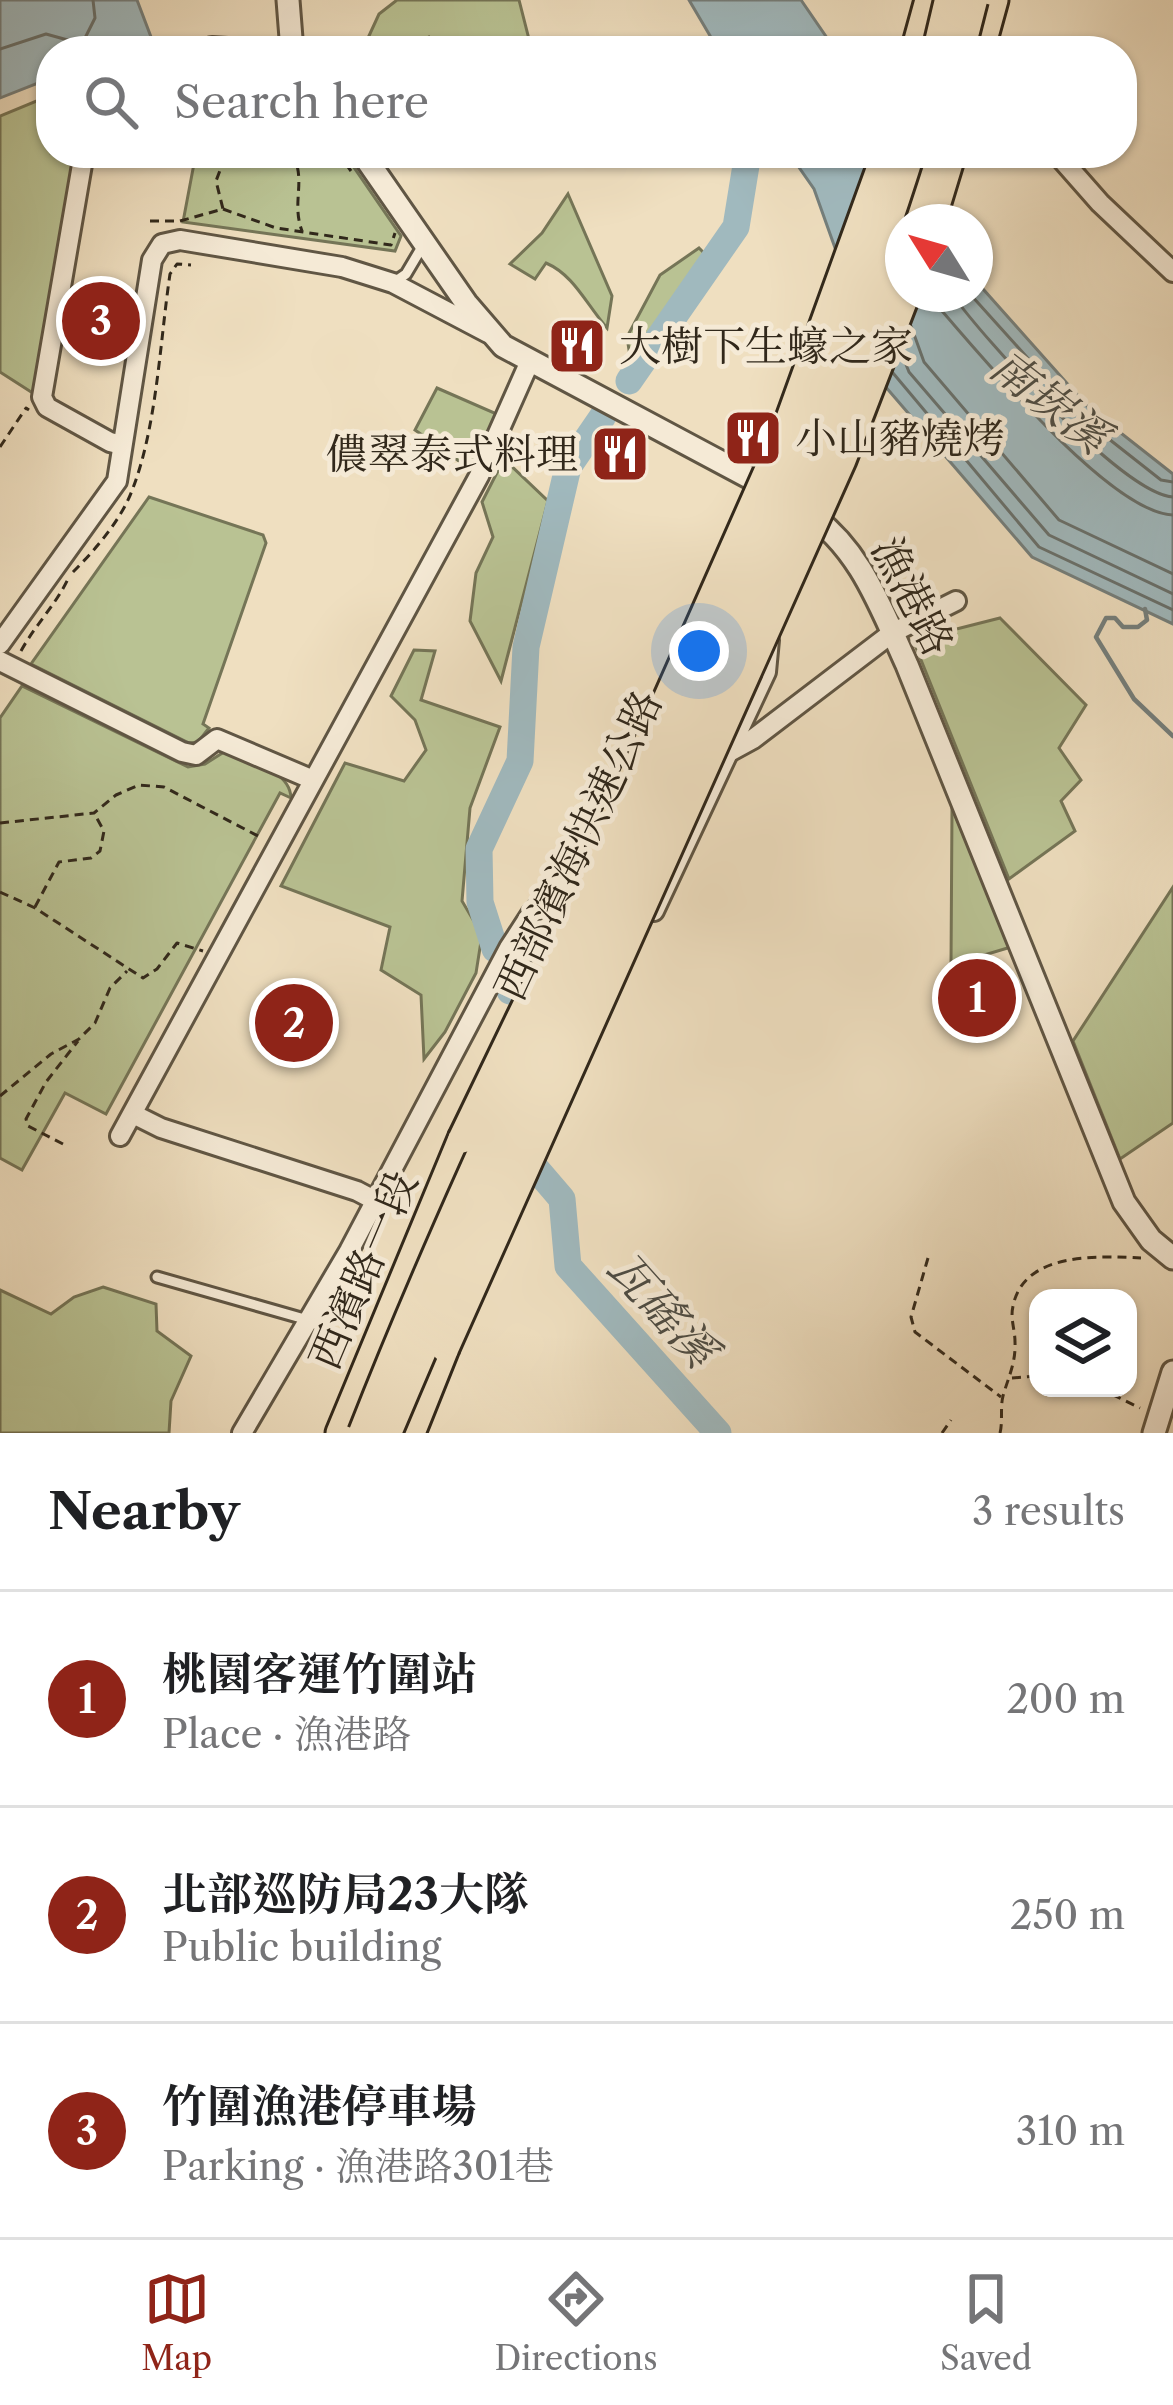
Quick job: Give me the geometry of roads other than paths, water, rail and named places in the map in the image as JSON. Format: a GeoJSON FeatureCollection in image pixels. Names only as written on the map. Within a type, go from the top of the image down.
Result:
{"type":"FeatureCollection","features":[{"type":"Feature","properties":{"kind":"highway"},"geometry":{"type":"LineString","coordinates":[[942,36],[950,0]]}},
{"type":"Feature","properties":{"kind":"highway"},"geometry":{"type":"LineString","coordinates":[[963,36],[972,0]]}},
{"type":"Feature","properties":{"kind":"highway","name":"西部濱海快速公路"},"geometry":{"type":"LineString","coordinates":[[364,1433],[833,372],[904,168]]}},
{"type":"Feature","properties":{"kind":"highway"},"geometry":{"type":"LineString","coordinates":[[913,204],[924,168]]}},
{"type":"Feature","properties":{"kind":"highway","name":"西部濱海快速公路"},"geometry":{"type":"LineString","coordinates":[[386,1433],[495,1179],[790,530],[885,294]]}},
{"type":"Feature","properties":{"kind":"main road"},"geometry":{"type":"LineString","coordinates":[[920,36],[929,0]]}},
{"type":"Feature","properties":{"kind":"main road"},"geometry":{"type":"LineString","coordinates":[[983,36],[994,0]]}},
{"type":"Feature","properties":{"kind":"main road","name":"西濱路一段"},"geometry":{"type":"LineString","coordinates":[[340,1433],[462,1139],[587,880],[776,456],[881,168]]}},
{"type":"Feature","properties":{"kind":"main road"},"geometry":{"type":"LineString","coordinates":[[936,204],[947,168]]}},
{"type":"Feature","properties":{"kind":"main road"},"geometry":{"type":"LineString","coordinates":[[411,1433],[842,460],[899,312]]}},
{"type":"Feature","properties":{"kind":"street"},"geometry":{"type":"LineString","coordinates":[[288,0],[291,36]]}},
{"type":"Feature","properties":{"kind":"street"},"geometry":{"type":"LineString","coordinates":[[940,0],[967,36]]}},
{"type":"Feature","properties":{"kind":"street"},"geometry":{"type":"LineString","coordinates":[[82,168],[41,398],[46,407],[122,445]]}},
{"type":"Feature","properties":{"kind":"street","name":"漁港路"},"geometry":{"type":"LineString","coordinates":[[372,168],[490,333],[530,361],[776,491],[833,530],[857,562],[892,634],[1124,1202],[1151,1240],[1172,1257]]}},
{"type":"Feature","properties":{"kind":"street"},"geometry":{"type":"LineString","coordinates":[[1069,168],[1173,272]]}},
{"type":"Feature","properties":{"kind":"street"},"geometry":{"type":"LineString","coordinates":[[0,644],[117,481],[152,260],[162,244],[180,240],[323,264],[393,283],[490,333]]}},
{"type":"Feature","properties":{"kind":"street"},"geometry":{"type":"LineString","coordinates":[[121,1136],[479,476],[530,361]]}},
{"type":"Feature","properties":{"kind":"street"},"geometry":{"type":"LineString","coordinates":[[462,1139],[486,1061],[581,863],[678,664],[738,579],[776,491]]}},
{"type":"Feature","properties":{"kind":"street"},"geometry":{"type":"LineString","coordinates":[[445,1348],[766,672],[775,592],[808,512]]}},
{"type":"Feature","properties":{"kind":"street"},"geometry":{"type":"LineString","coordinates":[[730,751],[753,739],[892,634],[956,601]]}},
{"type":"Feature","properties":{"kind":"street"},"geometry":{"type":"LineString","coordinates":[[4,664],[182,752],[196,754],[217,739],[311,779]]}},
{"type":"Feature","properties":{"kind":"street"},"geometry":{"type":"LineString","coordinates":[[242,1433],[376,1201],[509,948],[531,914],[581,863]]}},
{"type":"Feature","properties":{"kind":"street"},"geometry":{"type":"LineString","coordinates":[[133,1114],[161,1128],[376,1201]]}},
{"type":"Feature","properties":{"kind":"street"},"geometry":{"type":"LineString","coordinates":[[1157,1425],[1173,1372]]}},
{"type":"Feature","properties":{"kind":"lane"},"geometry":{"type":"LineString","coordinates":[[393,283],[417,259],[424,242]]}},
{"type":"Feature","properties":{"kind":"lane"},"geometry":{"type":"LineString","coordinates":[[157,1277],[308,1320]]}},
{"type":"Feature","properties":{"kind":"water"},"geometry":{"type":"Polygon","coordinates":[[[0,0],[137,0],[151,36],[36,36],[36,84],[0,98],[0,0]]]}},
{"type":"Feature","properties":{"kind":"water"},"geometry":{"type":"Polygon","coordinates":[[[689,0],[801,0],[826,36],[710,36],[689,0]]]}},
{"type":"Feature","properties":{"kind":"water","name":"南崁溪"},"geometry":{"type":"Polygon","coordinates":[[[799,168],[907,168],[906,204],[885,204],[885,312],[993,312],[993,300],[1089,408],[1173,474],[1173,624],[1032,557],[884,385],[814,189],[799,168]]]}},
{"type":"Feature","properties":{"kind":"waterway"},"geometry":{"type":"LineString","coordinates":[[629,381],[736,227],[746,168]]}},
{"type":"Feature","properties":{"kind":"waterway"},"geometry":{"type":"LineString","coordinates":[[495,949],[480,902],[479,849],[520,761],[526,647],[568,467],[603,416]]}},
{"type":"Feature","properties":{"kind":"waterway"},"geometry":{"type":"LineString","coordinates":[[1145,609],[1147,620],[1138,627],[1123,627],[1115,618],[1106,618],[1096,637],[1134,699],[1173,736]]}},
{"type":"Feature","properties":{"kind":"waterway"},"geometry":{"type":"LineString","coordinates":[[503,972],[510,991]]}},
{"type":"Feature","properties":{"kind":"waterway","name":"瓦磘溪"},"geometry":{"type":"LineString","coordinates":[[538,1171],[562,1199],[568,1266],[718,1433]]}},
{"type":"Feature","properties":{"kind":"place","name":"竹圍漁港停車場"},"geometry":{"type":"Point","coordinates":[101,321]}},
{"type":"Feature","properties":{"kind":"place","name":"大樹下生蠔之家"},"geometry":{"type":"Point","coordinates":[577,346]}},
{"type":"Feature","properties":{"kind":"place","name":"小山豬燒烤"},"geometry":{"type":"Point","coordinates":[753,438]}},
{"type":"Feature","properties":{"kind":"place","name":"儂翠泰式料理"},"geometry":{"type":"Point","coordinates":[620,454]}},
{"type":"Feature","properties":{"kind":"place","name":"桃園客運竹圍站"},"geometry":{"type":"Point","coordinates":[977,998]}},
{"type":"Feature","properties":{"kind":"place","name":"北部巡防局23大隊"},"geometry":{"type":"Point","coordinates":[294,1023]}}]}
